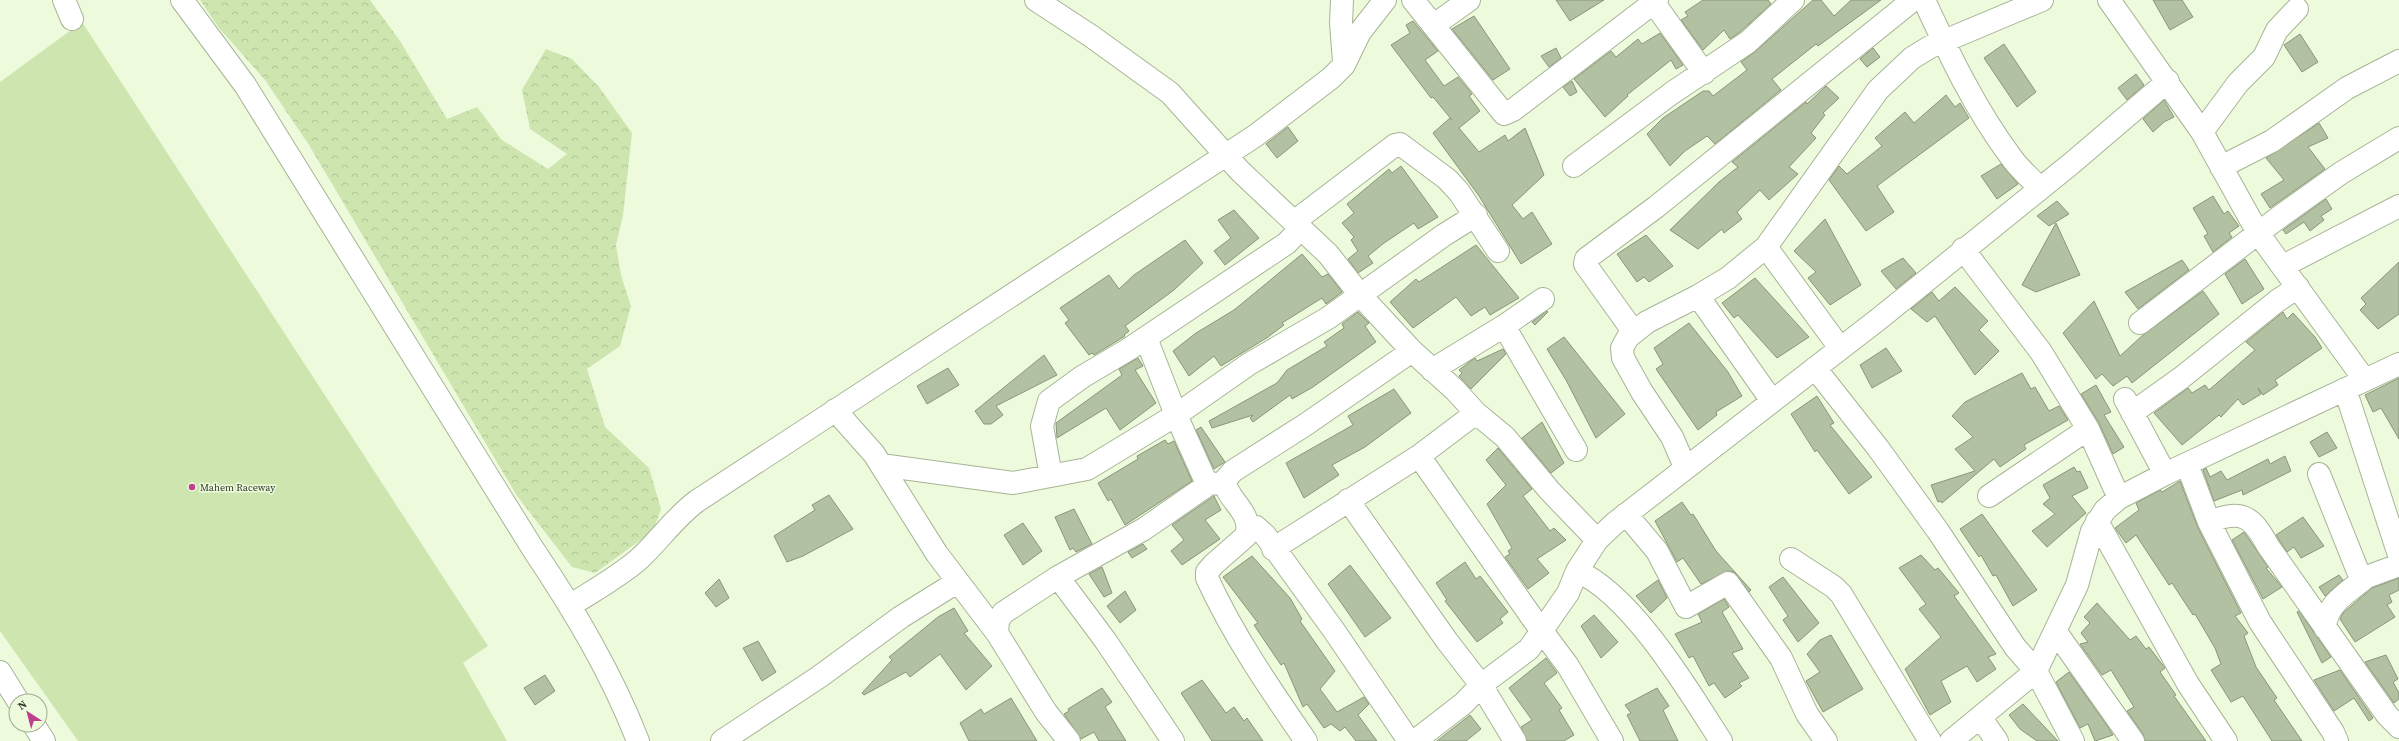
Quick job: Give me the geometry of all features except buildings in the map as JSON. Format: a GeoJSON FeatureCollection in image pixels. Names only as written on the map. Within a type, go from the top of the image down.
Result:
{"type":"FeatureCollection","features":[{"type":"Feature","properties":{"kind":"street"},"geometry":{"type":"LineString","coordinates":[[182,0],[244,86],[533,549],[571,605],[622,700],[638,741]]}},
{"type":"Feature","properties":{"kind":"street"},"geometry":{"type":"LineString","coordinates":[[1036,0],[1155,81],[1192,116],[1225,154],[1328,254],[1361,296],[1412,351],[1455,390],[1476,413],[1505,437],[1549,490],[1597,540]]}},
{"type":"Feature","properties":{"kind":"street"},"geometry":{"type":"LineString","coordinates":[[1342,0],[1341,23],[1344,65]]}},
{"type":"Feature","properties":{"kind":"street"},"geometry":{"type":"LineString","coordinates":[[571,605],[636,561],[659,541],[675,520],[697,501],[1261,131],[1331,78],[1344,65],[1360,32],[1385,0]]}},
{"type":"Feature","properties":{"kind":"street"},"geometry":{"type":"LineString","coordinates":[[1413,0],[1504,114],[1507,114],[1656,2],[1704,73]]}},
{"type":"Feature","properties":{"kind":"street"},"geometry":{"type":"LineString","coordinates":[[1434,25],[1469,0]]}},
{"type":"Feature","properties":{"kind":"street"},"geometry":{"type":"LineString","coordinates":[[1574,166],[1672,93],[1704,73],[1748,42],[1794,0]]}},
{"type":"Feature","properties":{"kind":"street"},"geometry":{"type":"LineString","coordinates":[[1633,331],[1585,264],[1586,259],[1656,207],[1913,0]]}},
{"type":"Feature","properties":{"kind":"street"},"geometry":{"type":"LineString","coordinates":[[1924,0],[1944,42],[1988,123],[2012,158],[2040,189]]}},
{"type":"Feature","properties":{"kind":"street"},"geometry":{"type":"LineString","coordinates":[[1685,467],[1672,437],[1642,392],[1623,358],[1622,348],[1633,331],[1698,296],[1747,264],[1766,247],[1878,90],[1912,58],[1930,47],[2042,0]]}},
{"type":"Feature","properties":{"kind":"street"},"geometry":{"type":"LineString","coordinates":[[2109,0],[2168,81],[2202,132],[2258,233],[2364,379]]}},
{"type":"Feature","properties":{"kind":"street"},"geometry":{"type":"LineString","coordinates":[[2202,132],[2238,83],[2264,57],[2277,30],[2298,9]]}},
{"type":"Feature","properties":{"kind":"street"},"geometry":{"type":"LineString","coordinates":[[2221,167],[2272,142],[2346,88],[2399,61]]}},
{"type":"Feature","properties":{"kind":"street"},"geometry":{"type":"LineString","coordinates":[[1415,741],[1464,703],[1481,685],[1529,648],[1568,592],[1577,571],[1597,540],[1626,514],[1815,368],[2040,189],[2168,81]]}},
{"type":"Feature","properties":{"kind":"street"},"geometry":{"type":"LineString","coordinates":[[2140,323],[2258,233],[2341,173],[2399,138]]}},
{"type":"Feature","properties":{"kind":"street"},"geometry":{"type":"LineString","coordinates":[[1051,476],[1042,426],[1049,401],[1082,377],[1146,338],[1287,242],[1298,225],[1395,145],[1400,144],[1447,179],[1476,215],[1498,251]]}},
{"type":"Feature","properties":{"kind":"street"},"geometry":{"type":"LineString","coordinates":[[2283,266],[2399,206]]}},
{"type":"Feature","properties":{"kind":"street"},"geometry":{"type":"LineString","coordinates":[[881,465],[1013,484],[1087,469],[1176,415],[1249,364],[1328,318],[1361,296],[1444,235],[1476,215]]}},
{"type":"Feature","properties":{"kind":"street"},"geometry":{"type":"LineString","coordinates":[[1766,247],[1840,348]]}},
{"type":"Feature","properties":{"kind":"street"},"geometry":{"type":"LineString","coordinates":[[1963,249],[2041,352],[2088,429],[2119,498]]}},
{"type":"Feature","properties":{"kind":"street"},"geometry":{"type":"LineString","coordinates":[[2164,474],[2128,406],[2181,378],[2277,301],[2298,287]]}},
{"type":"Feature","properties":{"kind":"street"},"geometry":{"type":"LineString","coordinates":[[1698,296],[1772,401]]}},
{"type":"Feature","properties":{"kind":"street"},"geometry":{"type":"LineString","coordinates":[[1432,370],[1504,326],[1543,299]]}},
{"type":"Feature","properties":{"kind":"street"},"geometry":{"type":"LineString","coordinates":[[1504,326],[1576,450]]}},
{"type":"Feature","properties":{"kind":"street"},"geometry":{"type":"LineString","coordinates":[[1146,338],[1176,415],[1205,480],[1217,484],[1246,518],[1248,525],[1246,536],[1214,564],[1207,572],[1207,578],[1218,602],[1280,704],[1306,741]]}},
{"type":"Feature","properties":{"kind":"street"},"geometry":{"type":"LineString","coordinates":[[997,633],[998,621],[1003,613],[1058,577],[1144,529],[1217,484],[1233,471],[1305,425],[1412,351]]}},
{"type":"Feature","properties":{"kind":"street"},"geometry":{"type":"LineString","coordinates":[[1951,741],[2036,671],[2056,632],[2077,585],[2092,531],[2105,510],[2119,498],[2164,474],[2345,390],[2364,379],[2399,364]]}},
{"type":"Feature","properties":{"kind":"street"},"geometry":{"type":"LineString","coordinates":[[1815,368],[1878,448],[1938,531],[2015,648],[2036,671],[2073,741]]}},
{"type":"Feature","properties":{"kind":"street"},"geometry":{"type":"LineString","coordinates":[[2345,390],[2399,555]]}},
{"type":"Feature","properties":{"kind":"street"},"geometry":{"type":"LineString","coordinates":[[835,410],[874,454],[937,554],[997,633],[1046,712],[1069,741]]}},
{"type":"Feature","properties":{"kind":"street"},"geometry":{"type":"LineString","coordinates":[[1273,549],[1418,456],[1476,413]]}},
{"type":"Feature","properties":{"kind":"street"},"geometry":{"type":"LineString","coordinates":[[1989,496],[2088,429]]}},
{"type":"Feature","properties":{"kind":"street"},"geometry":{"type":"LineString","coordinates":[[1418,456],[1568,666],[1612,741]]}},
{"type":"Feature","properties":{"kind":"street"},"geometry":{"type":"LineString","coordinates":[[2187,464],[2209,522],[2260,622],[2328,725],[2336,741]]}},
{"type":"Feature","properties":{"kind":"street"},"geometry":{"type":"LineString","coordinates":[[2319,474],[2358,576],[2364,579]]}},
{"type":"Feature","properties":{"kind":"street"},"geometry":{"type":"LineString","coordinates":[[1348,500],[1447,641],[1481,685],[1515,741]]}},
{"type":"Feature","properties":{"kind":"street"},"geometry":{"type":"LineString","coordinates":[[1626,514],[1657,551],[1686,607],[1728,583],[1781,658],[1807,714],[1826,741]]}},
{"type":"Feature","properties":{"kind":"street"},"geometry":{"type":"LineString","coordinates":[[2209,522],[2225,516],[2238,515],[2247,517],[2258,526],[2268,546],[2387,715],[2399,727]]}},
{"type":"Feature","properties":{"kind":"street"},"geometry":{"type":"LineString","coordinates":[[2097,521],[2188,684],[2226,741]]}},
{"type":"Feature","properties":{"kind":"street"},"geometry":{"type":"LineString","coordinates":[[1248,525],[1259,530],[1335,632],[1409,741]]}},
{"type":"Feature","properties":{"kind":"street"},"geometry":{"type":"LineString","coordinates":[[1791,559],[1834,586],[1841,594],[1930,741]]}},
{"type":"Feature","properties":{"kind":"street"},"geometry":{"type":"LineString","coordinates":[[2326,628],[2326,617],[2339,599],[2364,579],[2399,564]]}},
{"type":"Feature","properties":{"kind":"street"},"geometry":{"type":"LineString","coordinates":[[1577,571],[1590,577],[1606,589],[1632,616],[1677,673],[1721,741]]}},
{"type":"Feature","properties":{"kind":"street"},"geometry":{"type":"LineString","coordinates":[[1058,577],[1105,640],[1173,741]]}},
{"type":"Feature","properties":{"kind":"street"},"geometry":{"type":"LineString","coordinates":[[722,741],[819,677],[901,617],[958,582]]}},
{"type":"Feature","properties":{"kind":"street"},"geometry":{"type":"LineString","coordinates":[[2056,632],[2133,741]]}},
{"type":"Feature","properties":{"kind":"street"},"geometry":{"type":"LineString","coordinates":[[0,672],[13,693]]}},
{"type":"Feature","properties":{"kind":"street"},"geometry":{"type":"LineString","coordinates":[[1980,717],[1997,741]]}},
{"type":"Feature","properties":{"kind":"green space"},"geometry":{"type":"Polygon","coordinates":[[[200,0],[370,0],[400,41],[447,119],[477,107],[502,140],[548,169],[567,154],[530,129],[522,90],[546,49],[572,59],[599,87],[632,133],[623,215],[616,245],[621,275],[631,306],[620,346],[587,369],[605,427],[649,468],[661,509],[653,531],[595,573],[572,567],[517,496],[309,145],[265,80],[219,28],[200,0]]]}},
{"type":"Feature","properties":{"kind":"green space","name":"Mahem Raceway"},"geometry":{"type":"Polygon","coordinates":[[[82,22],[488,646],[463,663],[507,741],[78,741],[48,699],[48,693],[44,693],[0,631],[0,82],[82,22]]]}},
{"type":"Feature","properties":{"kind":"place","name":"Mahem Raceway"},"geometry":{"type":"Point","coordinates":[192,487]}}]}
